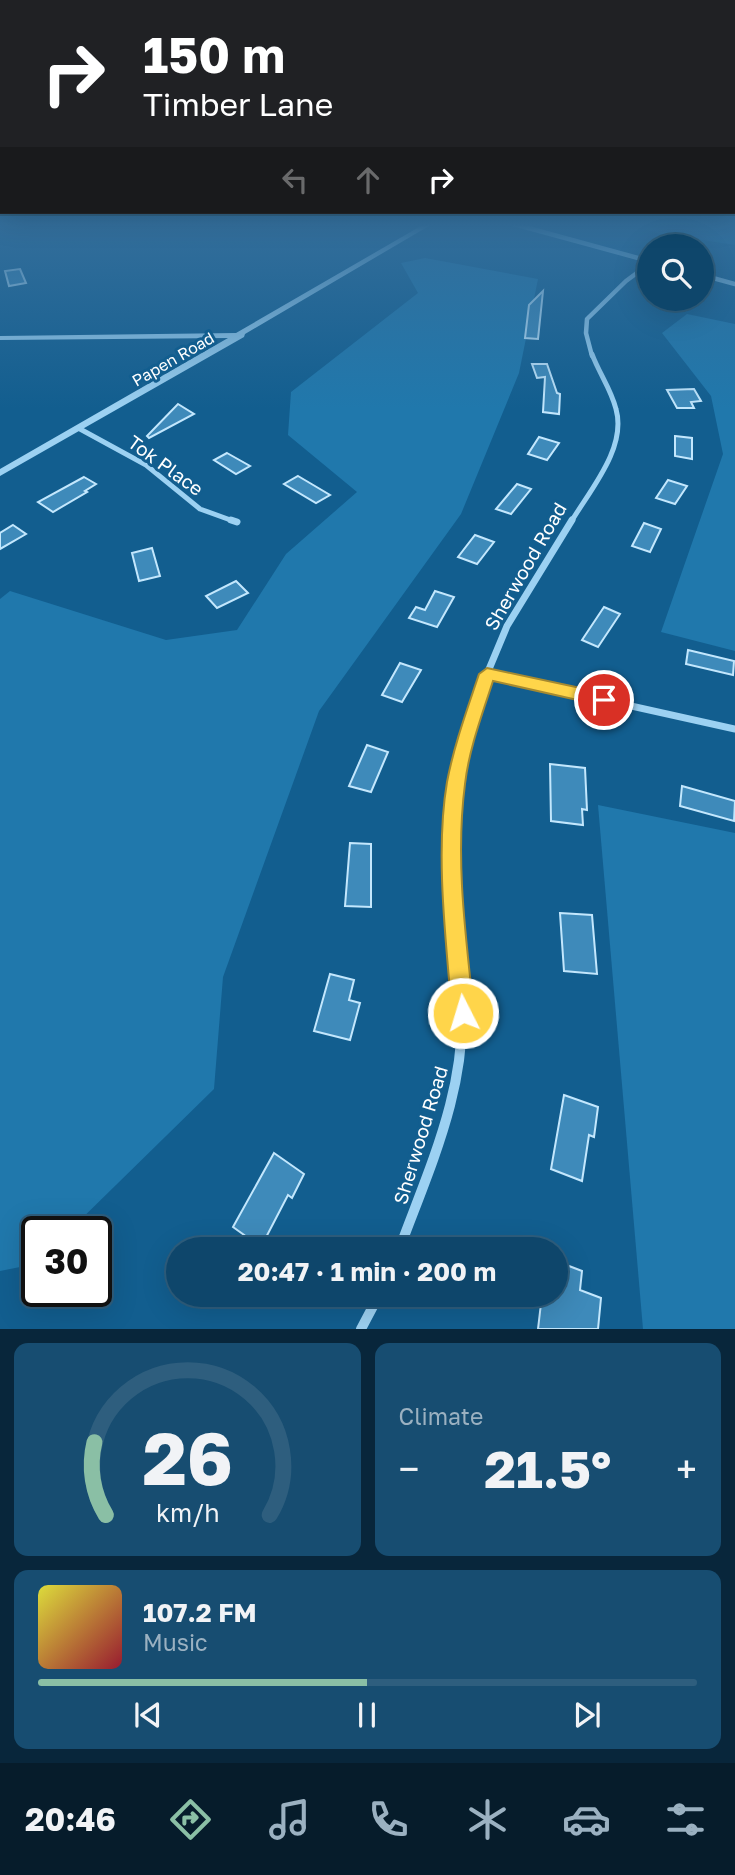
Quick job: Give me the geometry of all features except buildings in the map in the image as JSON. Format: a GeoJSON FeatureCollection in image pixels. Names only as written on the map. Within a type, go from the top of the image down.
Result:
{"type":"FeatureCollection","features":[{"type":"Feature","properties":{"kind":"street","name":"Papen Road"},"geometry":{"type":"LineString","coordinates":[[0,473],[326,285]]}},
{"type":"Feature","properties":{"kind":"street","name":"Sherwood Road"},"geometry":{"type":"LineString","coordinates":[[404,1237],[448,1117],[461,1063],[463,1013],[453,865],[456,785],[464,744],[487,674],[507,626],[609,459],[619,433],[616,408],[585,340],[587,319],[622,285]]}},
{"type":"Feature","properties":{"kind":"street"},"geometry":{"type":"LineString","coordinates":[[0,338],[242,335]]}},
{"type":"Feature","properties":{"kind":"street"},"geometry":{"type":"LineString","coordinates":[[192,336],[209,346],[207,355]]}},
{"type":"Feature","properties":{"kind":"street","name":"Tok Place"},"geometry":{"type":"LineString","coordinates":[[80,429],[146,465],[200,509],[237,522]]}},
{"type":"Feature","properties":{"kind":"street"},"geometry":{"type":"LineString","coordinates":[[487,674],[735,729]]}},
{"type":"Feature","properties":{"kind":"street"},"geometry":{"type":"LineString","coordinates":[[361,1329],[373,1307]]}},
{"type":"Feature","properties":{"kind":"shaded area"},"geometry":{"type":"Polygon","coordinates":[[[413,285],[537,285],[519,373],[461,514],[319,711],[223,977],[214,1089],[84,1216],[21,1216],[21,1267],[0,1271],[0,599],[10,591],[166,640],[237,630],[286,554],[357,492],[288,435],[291,392],[418,293],[413,285]]]}},
{"type":"Feature","properties":{"kind":"shaded area"},"geometry":{"type":"Polygon","coordinates":[[[687,314],[735,324],[735,651],[661,632],[723,454],[711,396],[662,333],[687,314]]]}},
{"type":"Feature","properties":{"kind":"shaded area"},"geometry":{"type":"Polygon","coordinates":[[[598,805],[735,833],[735,1329],[643,1329],[598,805]]]}},
{"type":"Feature","properties":{"kind":"route"},"geometry":{"type":"LineString","coordinates":[[463,1013],[452,853],[456,785],[464,744],[487,674],[604,700]]}}]}
